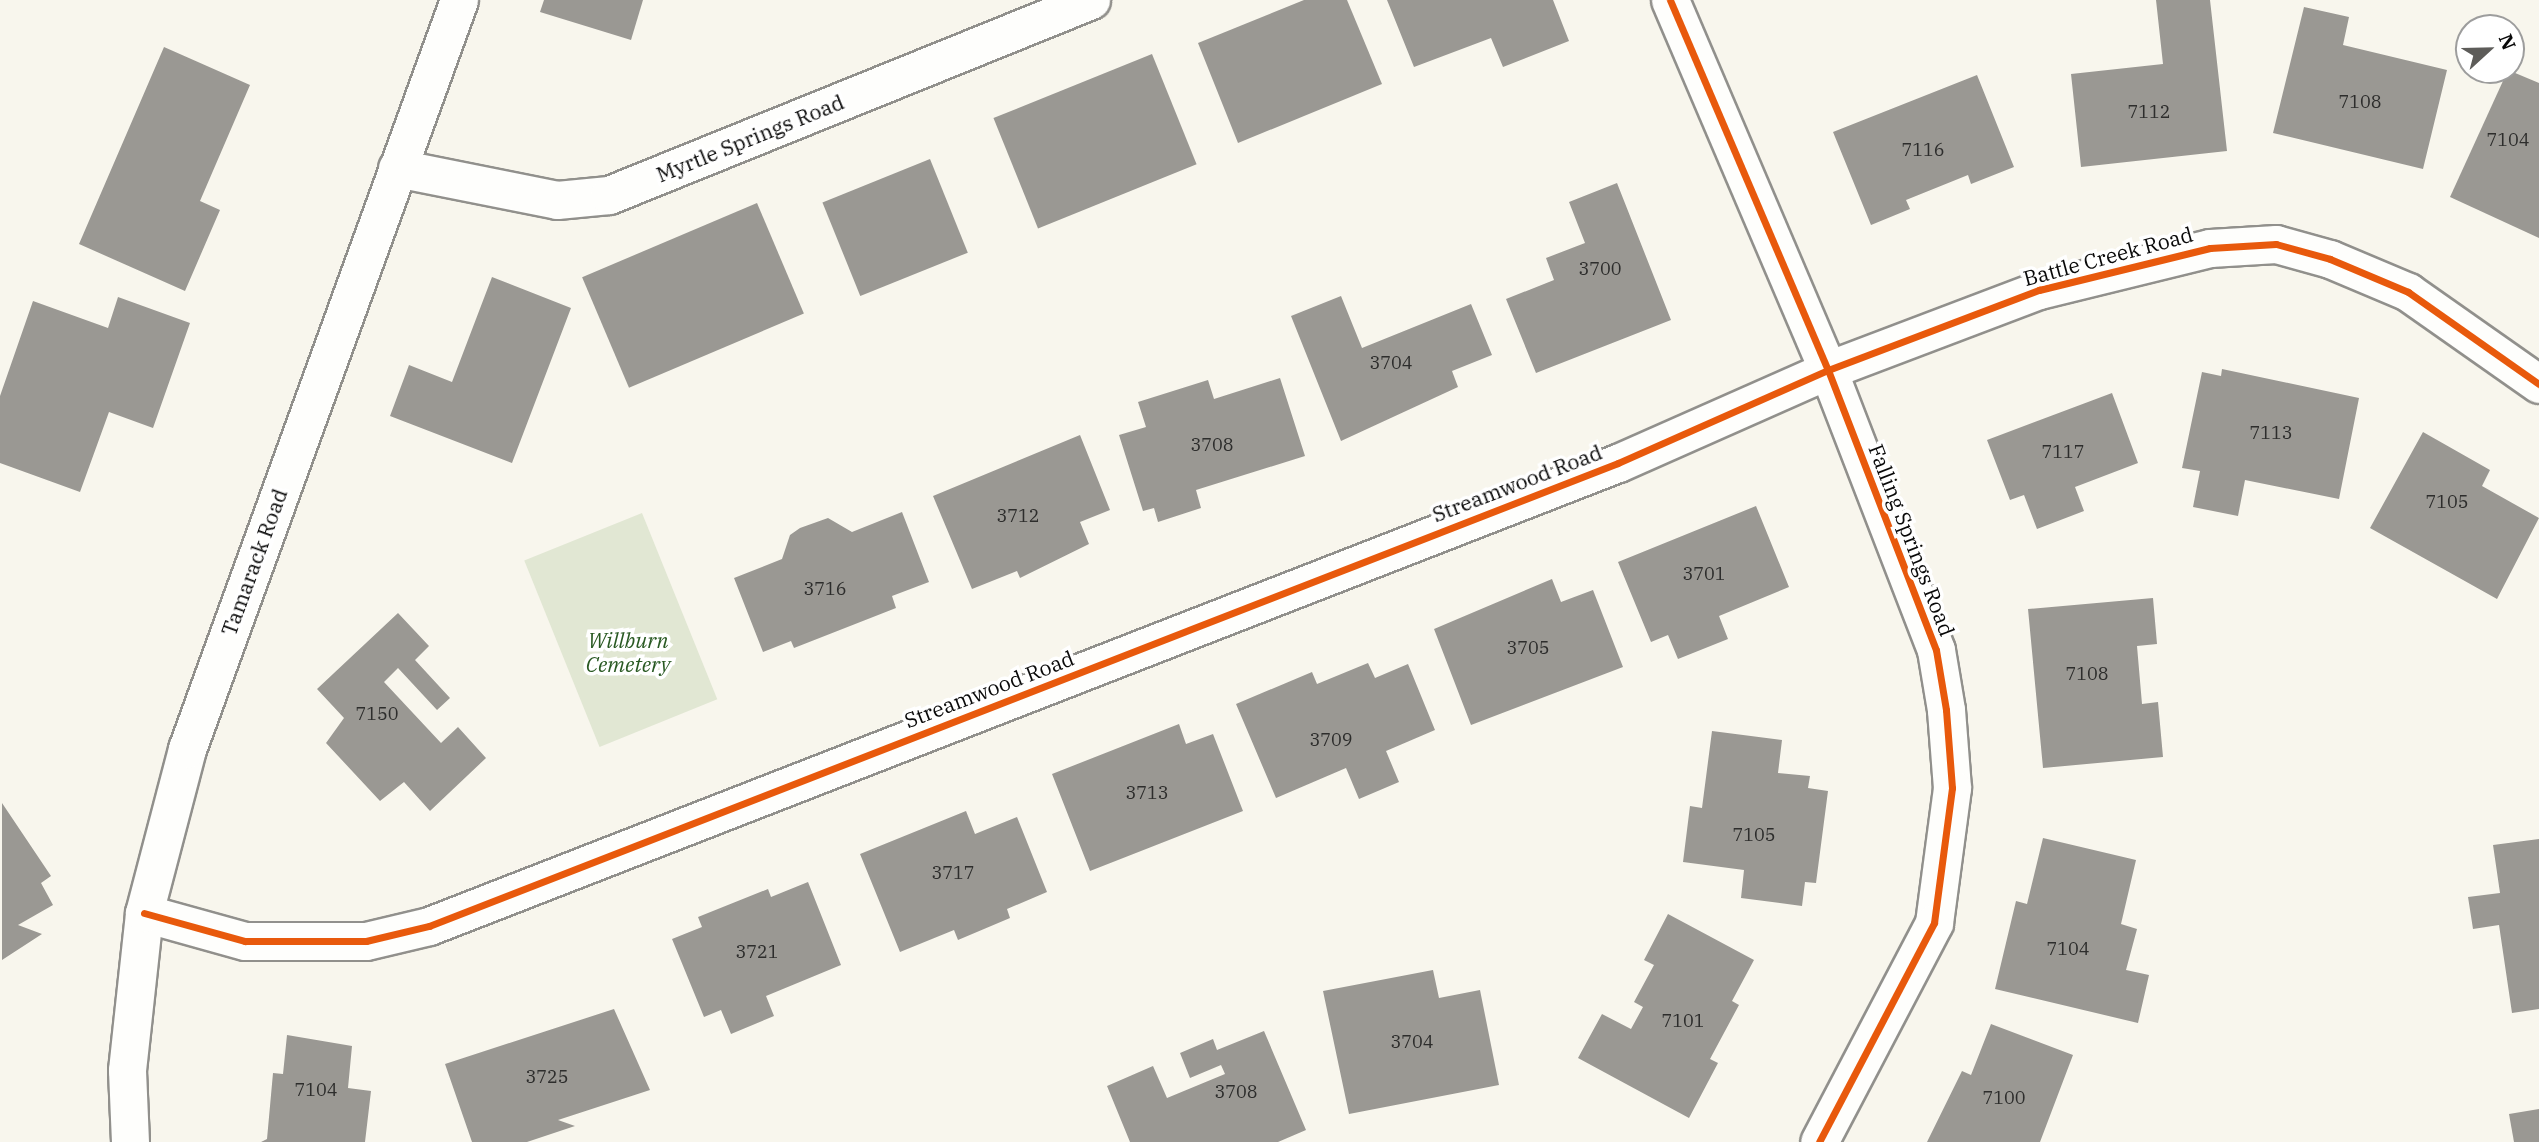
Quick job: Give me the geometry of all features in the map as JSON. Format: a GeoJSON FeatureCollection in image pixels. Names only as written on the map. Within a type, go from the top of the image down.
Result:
{"type":"FeatureCollection","features":[{"type":"Feature","properties":{"kind":"street","name":"Tamarack Road"},"geometry":{"type":"LineString","coordinates":[[130,1142],[127,1070],[144,913],[187,749],[460,0]]}},
{"type":"Feature","properties":{"kind":"street","name":"Myrtle Springs Road"},"geometry":{"type":"LineString","coordinates":[[397,168],[557,200],[609,195],[1090,0]]}},
{"type":"Feature","properties":{"kind":"street","name":"Falling Springs Road"},"geometry":{"type":"LineString","coordinates":[[1670,0],[1828,370],[1936,650],[1952,788],[1934,923],[1819,1142]]}},
{"type":"Feature","properties":{"kind":"street","name":"Battle Creek Road"},"geometry":{"type":"LineString","coordinates":[[1828,370],[2039,290],[2210,248],[2276,244],[2408,292],[2539,384]]}},
{"type":"Feature","properties":{"kind":"street","name":"Streamwood Road"},"geometry":{"type":"LineString","coordinates":[[144,913],[245,941],[366,941],[429,926],[1618,463],[1828,370]]}},
{"type":"Feature","properties":{"kind":"green space","name":"Willburn Cemetery"},"geometry":{"type":"Polygon","coordinates":[[[642,513],[717,699],[600,747],[524,561],[642,513]]]}},
{"type":"Feature","properties":{"kind":"building"},"geometry":{"type":"Polygon","coordinates":[[[544,0],[643,0],[631,40],[540,12],[544,0]]]}},
{"type":"Feature","properties":{"kind":"building"},"geometry":{"type":"Polygon","coordinates":[[[1304,0],[1347,0],[1382,84],[1238,143],[1198,43],[1304,0]]]}},
{"type":"Feature","properties":{"kind":"building"},"geometry":{"type":"Polygon","coordinates":[[[1387,0],[1553,0],[1569,41],[1503,67],[1491,38],[1414,67],[1387,0]]]}},
{"type":"Feature","properties":{"kind":"building"},"geometry":{"type":"Polygon","coordinates":[[[2156,0],[2210,0],[2227,151],[2081,167],[2071,74],[2163,64],[2156,0]]]}},
{"type":"Feature","properties":{"kind":"building"},"geometry":{"type":"Polygon","coordinates":[[[2304,7],[2349,17],[2343,45],[2447,70],[2423,169],[2273,133],[2304,7]]]}},
{"type":"Feature","properties":{"kind":"building"},"geometry":{"type":"Polygon","coordinates":[[[164,47],[250,85],[200,201],[220,210],[185,291],[79,244],[164,47]]]}},
{"type":"Feature","properties":{"kind":"building"},"geometry":{"type":"Polygon","coordinates":[[[1152,54],[1197,164],[1038,228],[993,118],[1152,54]]]}},
{"type":"Feature","properties":{"kind":"building"},"geometry":{"type":"Polygon","coordinates":[[[1977,75],[2014,167],[1971,184],[1968,175],[1906,200],[1910,209],[1871,225],[1833,132],[1977,75]]]}},
{"type":"Feature","properties":{"kind":"building"},"geometry":{"type":"Polygon","coordinates":[[[2525,77],[2539,83],[2539,238],[2450,197],[2502,84],[2525,84],[2525,77]]]}},
{"type":"Feature","properties":{"kind":"building"},"geometry":{"type":"Polygon","coordinates":[[[930,159],[968,253],[860,296],[822,202],[930,159]]]}},
{"type":"Feature","properties":{"kind":"building"},"geometry":{"type":"Polygon","coordinates":[[[1617,183],[1671,320],[1536,373],[1506,299],[1554,280],[1546,258],[1585,243],[1569,202],[1617,183]]]}},
{"type":"Feature","properties":{"kind":"building"},"geometry":{"type":"Polygon","coordinates":[[[757,203],[804,313],[629,388],[582,277],[757,203]]]}},
{"type":"Feature","properties":{"kind":"building"},"geometry":{"type":"Polygon","coordinates":[[[492,277],[571,308],[512,463],[390,416],[409,365],[452,382],[492,277]]]}},
{"type":"Feature","properties":{"kind":"building"},"geometry":{"type":"Polygon","coordinates":[[[1341,296],[1362,348],[1471,304],[1492,355],[1452,371],[1458,387],[1341,441],[1291,316],[1341,296]]]}},
{"type":"Feature","properties":{"kind":"building"},"geometry":{"type":"Polygon","coordinates":[[[118,297],[190,323],[153,428],[109,412],[80,492],[0,463],[0,396],[33,301],[108,328],[118,297]]]}},
{"type":"Feature","properties":{"kind":"building"},"geometry":{"type":"Polygon","coordinates":[[[2222,369],[2359,398],[2339,499],[2245,480],[2238,516],[2193,507],[2200,471],[2182,468],[2202,372],[2221,376],[2222,369]]]}},
{"type":"Feature","properties":{"kind":"building"},"geometry":{"type":"Polygon","coordinates":[[[1280,378],[1305,456],[1196,490],[1201,508],[1158,522],[1154,508],[1143,511],[1119,435],[1146,427],[1138,402],[1208,380],[1214,399],[1280,378]]]}},
{"type":"Feature","properties":{"kind":"building"},"geometry":{"type":"Polygon","coordinates":[[[2112,393],[2138,463],[2075,487],[2084,511],[2037,529],[2024,495],[2010,500],[1987,440],[2112,393]]]}},
{"type":"Feature","properties":{"kind":"building"},"geometry":{"type":"Polygon","coordinates":[[[2423,432],[2490,470],[2482,486],[2539,518],[2497,599],[2370,528],[2423,432]]]}},
{"type":"Feature","properties":{"kind":"building"},"geometry":{"type":"Polygon","coordinates":[[[1080,435],[1110,510],[1080,522],[1089,544],[1020,578],[1017,571],[972,589],[933,496],[1080,435]]]}},
{"type":"Feature","properties":{"kind":"building"},"geometry":{"type":"Polygon","coordinates":[[[1756,506],[1789,587],[1719,616],[1728,639],[1678,659],[1668,635],[1651,642],[1618,562],[1756,506]]]}},
{"type":"Feature","properties":{"kind":"building"},"geometry":{"type":"Polygon","coordinates":[[[902,512],[929,582],[892,596],[896,608],[794,648],[791,641],[763,652],[734,578],[782,559],[790,535],[800,528],[828,518],[852,532],[902,512]]]}},
{"type":"Feature","properties":{"kind":"building"},"geometry":{"type":"Polygon","coordinates":[[[1552,579],[1561,602],[1593,590],[1623,667],[1471,725],[1434,629],[1552,579]]]}},
{"type":"Feature","properties":{"kind":"building"},"geometry":{"type":"Polygon","coordinates":[[[2153,598],[2157,644],[2137,646],[2142,704],[2158,702],[2163,757],[2043,768],[2028,609],[2153,598]]]}},
{"type":"Feature","properties":{"kind":"building"},"geometry":{"type":"Polygon","coordinates":[[[398,613],[429,646],[415,660],[450,698],[437,710],[398,668],[384,682],[441,743],[458,727],[486,758],[430,811],[404,782],[380,801],[326,743],[344,718],[317,689],[398,613]]]}},
{"type":"Feature","properties":{"kind":"building"},"geometry":{"type":"Polygon","coordinates":[[[1368,663],[1375,678],[1408,664],[1435,730],[1386,751],[1399,782],[1359,799],[1346,768],[1276,798],[1236,704],[1312,672],[1317,684],[1368,663]]]}},
{"type":"Feature","properties":{"kind":"building"},"geometry":{"type":"Polygon","coordinates":[[[1179,724],[1186,744],[1213,734],[1243,811],[1090,871],[1052,774],[1179,724]]]}},
{"type":"Feature","properties":{"kind":"building"},"geometry":{"type":"Polygon","coordinates":[[[1712,731],[1782,740],[1778,773],[1810,776],[1808,788],[1828,791],[1816,883],[1805,882],[1802,906],[1741,898],[1744,870],[1683,862],[1690,806],[1702,808],[1712,731]]]}},
{"type":"Feature","properties":{"kind":"building"},"geometry":{"type":"Polygon","coordinates":[[[2,803],[51,876],[41,883],[53,905],[18,925],[42,934],[2,960],[2,803]]]}},
{"type":"Feature","properties":{"kind":"building"},"geometry":{"type":"Polygon","coordinates":[[[966,811],[975,834],[1017,817],[1047,892],[1007,909],[1010,918],[958,940],[954,930],[900,952],[860,854],[966,811]]]}},
{"type":"Feature","properties":{"kind":"building"},"geometry":{"type":"Polygon","coordinates":[[[2043,838],[2136,860],[2121,924],[2137,929],[2126,970],[2149,975],[2138,1023],[1995,989],[2016,901],[2027,904],[2043,838]]]}},
{"type":"Feature","properties":{"kind":"building"},"geometry":{"type":"Polygon","coordinates":[[[2539,839],[2539,1009],[2512,1013],[2499,925],[2473,929],[2468,897],[2500,893],[2493,845],[2539,839]]]}},
{"type":"Feature","properties":{"kind":"building"},"geometry":{"type":"Polygon","coordinates":[[[808,882],[841,965],[766,996],[774,1016],[731,1034],[721,1010],[704,1017],[672,939],[702,927],[698,917],[768,889],[771,897],[808,882]]]}},
{"type":"Feature","properties":{"kind":"building"},"geometry":{"type":"Polygon","coordinates":[[[1668,914],[1754,960],[1732,1001],[1739,1005],[1710,1059],[1718,1063],[1689,1118],[1578,1058],[1602,1014],[1631,1029],[1643,1007],[1634,1002],[1654,965],[1644,960],[1668,914]]]}},
{"type":"Feature","properties":{"kind":"building"},"geometry":{"type":"Polygon","coordinates":[[[1433,970],[1439,998],[1480,990],[1499,1085],[1349,1114],[1323,991],[1433,970]]]}},
{"type":"Feature","properties":{"kind":"building"},"geometry":{"type":"Polygon","coordinates":[[[614,1009],[650,1090],[558,1120],[575,1126],[527,1142],[472,1142],[445,1064],[614,1009]]]}},
{"type":"Feature","properties":{"kind":"building"},"geometry":{"type":"Polygon","coordinates":[[[1991,1024],[2073,1055],[2040,1142],[1927,1142],[1962,1071],[1971,1075],[1991,1024]]]}},
{"type":"Feature","properties":{"kind":"building"},"geometry":{"type":"Polygon","coordinates":[[[1264,1031],[1306,1130],[1278,1142],[1130,1142],[1107,1086],[1153,1066],[1167,1098],[1225,1074],[1221,1065],[1190,1078],[1180,1053],[1213,1039],[1217,1050],[1264,1031]]]}},
{"type":"Feature","properties":{"kind":"building"},"geometry":{"type":"Polygon","coordinates":[[[287,1035],[352,1046],[348,1088],[371,1091],[365,1142],[261,1142],[267,1139],[273,1073],[283,1074],[287,1035]]]}},
{"type":"Feature","properties":{"kind":"building"},"geometry":{"type":"Polygon","coordinates":[[[2539,1109],[2539,1142],[2514,1142],[2509,1114],[2539,1109]]]}},
{"type":"Feature","properties":{"kind":"cycle path"},"geometry":{"type":"LineString","coordinates":[[1670,0],[1828,370],[1936,650],[1946,710],[1952,788],[1934,923],[1819,1142]]}},
{"type":"Feature","properties":{"kind":"cycle path"},"geometry":{"type":"LineString","coordinates":[[144,913],[245,941],[366,941],[429,926],[1618,463],[1828,370],[2039,290],[2210,248],[2276,244],[2330,259],[2408,292],[2539,384]]}}]}
